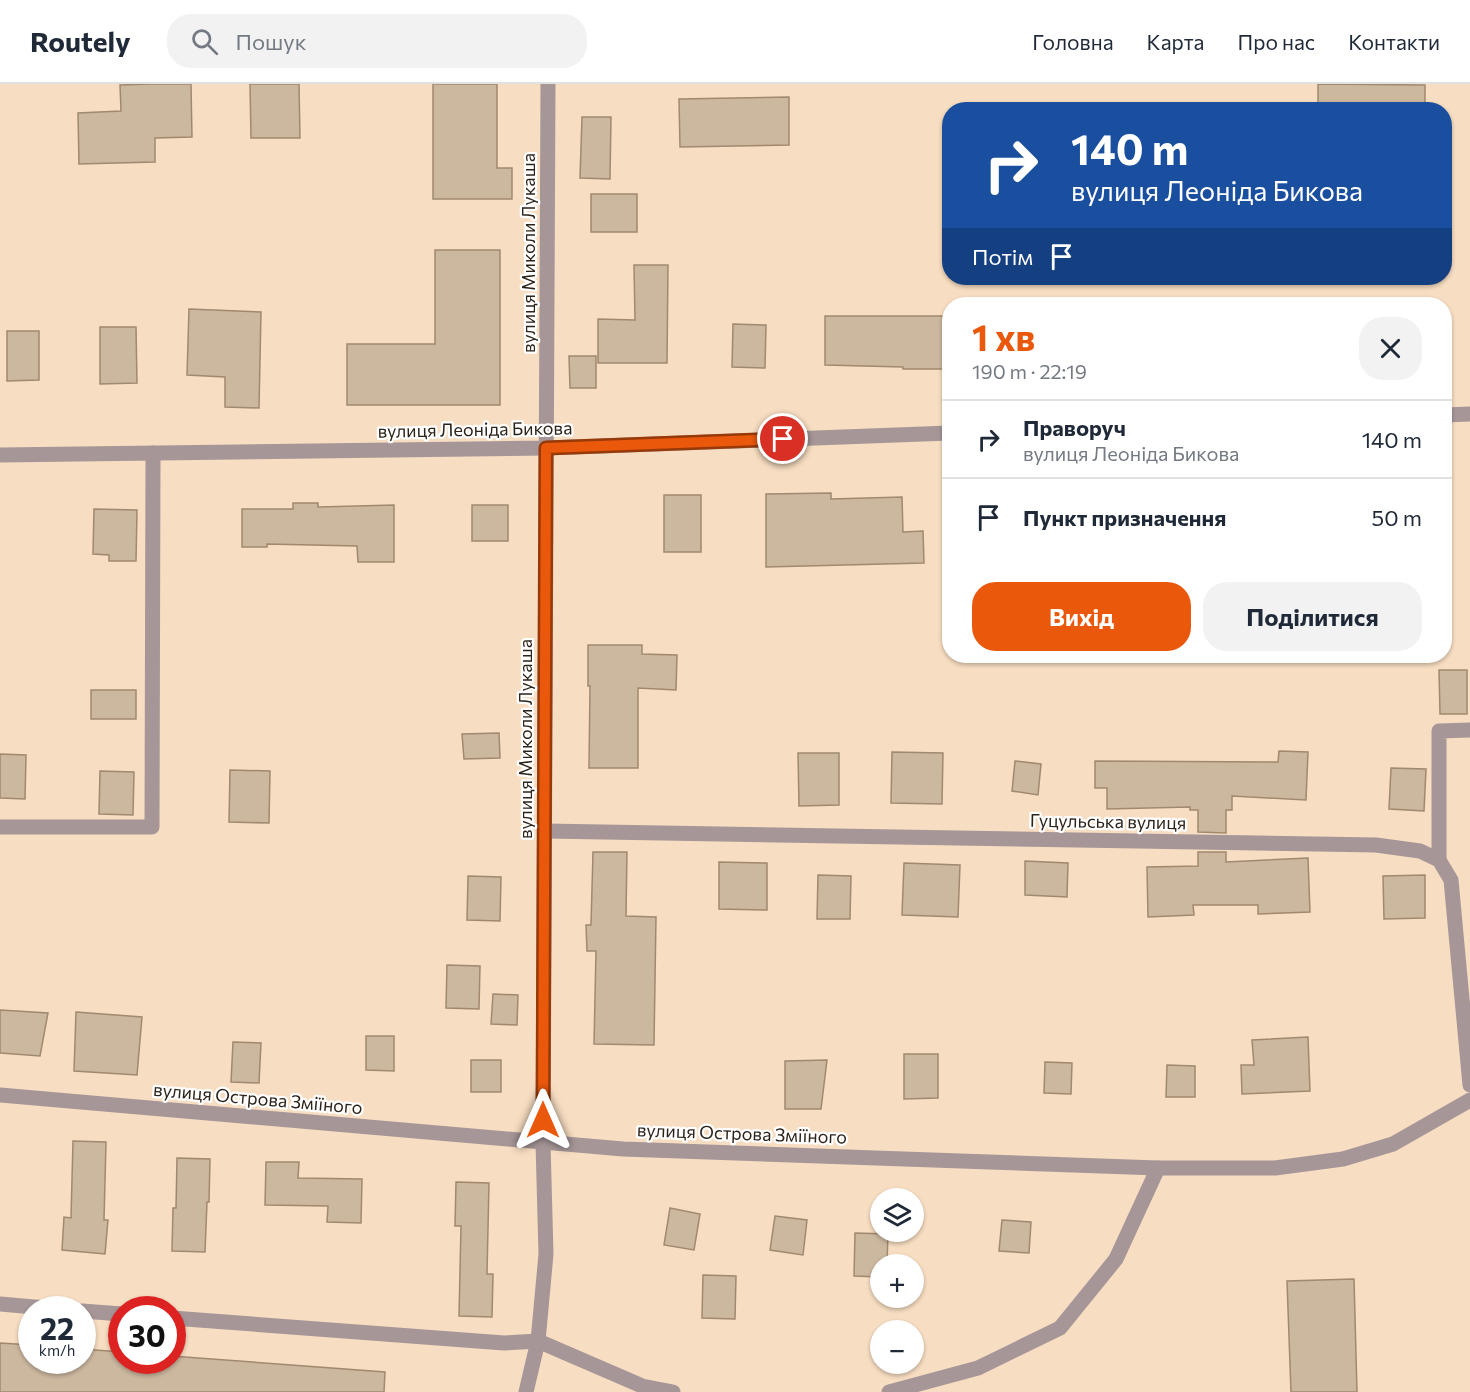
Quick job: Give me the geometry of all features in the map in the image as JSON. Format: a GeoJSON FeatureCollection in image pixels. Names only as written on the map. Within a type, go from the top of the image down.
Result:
{"type":"FeatureCollection","features":[{"type":"Feature","properties":{"kind":"street","name":"вулиця Миколи Лукаша"},"geometry":{"type":"LineString","coordinates":[[526,1392],[538,1341],[546,1254],[543,1143],[548,84]]}},
{"type":"Feature","properties":{"kind":"street"},"geometry":{"type":"LineString","coordinates":[[1452,415],[1470,414]]}},
{"type":"Feature","properties":{"kind":"street","name":"вулиця Леоніда Бикова"},"geometry":{"type":"LineString","coordinates":[[0,455],[546,448],[942,433]]}},
{"type":"Feature","properties":{"kind":"street"},"geometry":{"type":"LineString","coordinates":[[0,827],[152,828],[153,453]]}},
{"type":"Feature","properties":{"kind":"street"},"geometry":{"type":"LineString","coordinates":[[1470,730],[1439,731],[1439,860],[1451,880],[1470,1085]]}},
{"type":"Feature","properties":{"kind":"street","name":"Гуцульська вулиця"},"geometry":{"type":"LineString","coordinates":[[545,831],[1376,845],[1420,851],[1439,860]]}},
{"type":"Feature","properties":{"kind":"street","name":"вулиця Острова Зміїного"},"geometry":{"type":"LineString","coordinates":[[0,1095],[623,1149],[1158,1168],[1275,1168],[1343,1159],[1393,1144],[1470,1100]]}},
{"type":"Feature","properties":{"kind":"street"},"geometry":{"type":"LineString","coordinates":[[889,1392],[978,1368],[1060,1328],[1116,1259],[1158,1168]]}},
{"type":"Feature","properties":{"kind":"street"},"geometry":{"type":"LineString","coordinates":[[0,1304],[18,1306]]}},
{"type":"Feature","properties":{"kind":"street"},"geometry":{"type":"LineString","coordinates":[[186,1319],[504,1343],[538,1341],[642,1386],[673,1392]]}},
{"type":"Feature","properties":{"kind":"building"},"geometry":{"type":"Polygon","coordinates":[[[191,84],[192,137],[155,138],[155,162],[79,164],[78,113],[121,111],[120,85],[191,84]]]}},
{"type":"Feature","properties":{"kind":"building"},"geometry":{"type":"Polygon","coordinates":[[[250,84],[299,84],[300,138],[251,138],[250,84]]]}},
{"type":"Feature","properties":{"kind":"building"},"geometry":{"type":"Polygon","coordinates":[[[433,84],[497,84],[497,168],[512,168],[512,199],[433,199],[433,84]]]}},
{"type":"Feature","properties":{"kind":"building"},"geometry":{"type":"Polygon","coordinates":[[[1318,84],[1425,85],[1425,102],[1318,102],[1318,84]]]}},
{"type":"Feature","properties":{"kind":"building"},"geometry":{"type":"Polygon","coordinates":[[[789,97],[789,145],[680,147],[679,99],[789,97]]]}},
{"type":"Feature","properties":{"kind":"building"},"geometry":{"type":"Polygon","coordinates":[[[582,117],[611,117],[610,179],[580,178],[582,117]]]}},
{"type":"Feature","properties":{"kind":"building"},"geometry":{"type":"Polygon","coordinates":[[[591,194],[637,194],[637,232],[591,232],[591,194]]]}},
{"type":"Feature","properties":{"kind":"building"},"geometry":{"type":"Polygon","coordinates":[[[435,250],[500,250],[500,405],[347,405],[347,344],[435,344],[435,250]]]}},
{"type":"Feature","properties":{"kind":"building"},"geometry":{"type":"Polygon","coordinates":[[[634,265],[668,265],[667,363],[598,363],[598,319],[635,320],[634,265]]]}},
{"type":"Feature","properties":{"kind":"building"},"geometry":{"type":"Polygon","coordinates":[[[189,309],[261,312],[259,408],[225,407],[225,377],[187,375],[189,309]]]}},
{"type":"Feature","properties":{"kind":"building"},"geometry":{"type":"Polygon","coordinates":[[[825,316],[942,316],[942,369],[825,365],[825,316]]]}},
{"type":"Feature","properties":{"kind":"building"},"geometry":{"type":"Polygon","coordinates":[[[733,324],[766,325],[765,368],[732,367],[733,324]]]}},
{"type":"Feature","properties":{"kind":"building"},"geometry":{"type":"Polygon","coordinates":[[[100,327],[136,327],[137,383],[100,384],[100,327]]]}},
{"type":"Feature","properties":{"kind":"building"},"geometry":{"type":"Polygon","coordinates":[[[7,331],[39,331],[39,380],[7,381],[7,331]]]}},
{"type":"Feature","properties":{"kind":"building"},"geometry":{"type":"Polygon","coordinates":[[[569,356],[596,356],[596,388],[570,388],[569,356]]]}},
{"type":"Feature","properties":{"kind":"building"},"geometry":{"type":"Polygon","coordinates":[[[831,493],[831,499],[902,497],[903,532],[923,531],[924,563],[766,567],[766,494],[831,493]]]}},
{"type":"Feature","properties":{"kind":"building"},"geometry":{"type":"Polygon","coordinates":[[[664,495],[701,495],[701,552],[664,552],[664,495]]]}},
{"type":"Feature","properties":{"kind":"building"},"geometry":{"type":"Polygon","coordinates":[[[293,503],[318,503],[318,507],[394,505],[394,562],[358,562],[357,546],[267,544],[267,547],[242,547],[242,509],[293,509],[293,503]]]}},
{"type":"Feature","properties":{"kind":"building"},"geometry":{"type":"Polygon","coordinates":[[[472,505],[508,505],[508,541],[472,541],[472,505]]]}},
{"type":"Feature","properties":{"kind":"building"},"geometry":{"type":"Polygon","coordinates":[[[94,509],[137,510],[136,561],[109,561],[109,555],[93,554],[94,509]]]}},
{"type":"Feature","properties":{"kind":"building"},"geometry":{"type":"Polygon","coordinates":[[[588,645],[642,645],[642,654],[677,655],[676,690],[638,688],[638,768],[589,768],[588,645]]]}},
{"type":"Feature","properties":{"kind":"building"},"geometry":{"type":"Polygon","coordinates":[[[1439,670],[1467,670],[1467,714],[1440,714],[1439,670]]]}},
{"type":"Feature","properties":{"kind":"building"},"geometry":{"type":"Polygon","coordinates":[[[91,690],[136,690],[136,719],[91,719],[91,690]]]}},
{"type":"Feature","properties":{"kind":"building"},"geometry":{"type":"Polygon","coordinates":[[[499,733],[500,758],[464,759],[462,734],[499,733]]]}},
{"type":"Feature","properties":{"kind":"building"},"geometry":{"type":"Polygon","coordinates":[[[1279,751],[1308,752],[1306,800],[1232,796],[1232,810],[1226,810],[1226,833],[1198,832],[1198,810],[1190,810],[1190,807],[1107,809],[1107,788],[1095,788],[1095,761],[1278,762],[1279,751]]]}},
{"type":"Feature","properties":{"kind":"building"},"geometry":{"type":"Polygon","coordinates":[[[892,752],[943,753],[942,804],[891,803],[892,752]]]}},
{"type":"Feature","properties":{"kind":"building"},"geometry":{"type":"Polygon","coordinates":[[[798,753],[839,753],[839,805],[799,806],[798,753]]]}},
{"type":"Feature","properties":{"kind":"building"},"geometry":{"type":"Polygon","coordinates":[[[0,754],[26,755],[25,799],[0,798],[0,754]]]}},
{"type":"Feature","properties":{"kind":"building"},"geometry":{"type":"Polygon","coordinates":[[[1015,761],[1041,764],[1038,795],[1012,791],[1015,761]]]}},
{"type":"Feature","properties":{"kind":"building"},"geometry":{"type":"Polygon","coordinates":[[[1391,768],[1426,769],[1424,811],[1389,809],[1391,768]]]}},
{"type":"Feature","properties":{"kind":"building"},"geometry":{"type":"Polygon","coordinates":[[[230,770],[270,771],[269,823],[229,822],[230,770]]]}},
{"type":"Feature","properties":{"kind":"building"},"geometry":{"type":"Polygon","coordinates":[[[100,771],[134,772],[133,815],[99,814],[100,771]]]}},
{"type":"Feature","properties":{"kind":"building"},"geometry":{"type":"Polygon","coordinates":[[[593,852],[627,852],[626,916],[656,917],[654,1045],[594,1044],[596,951],[587,951],[586,925],[591,925],[593,852]]]}},
{"type":"Feature","properties":{"kind":"building"},"geometry":{"type":"Polygon","coordinates":[[[1198,852],[1226,852],[1226,862],[1308,858],[1310,912],[1258,914],[1258,905],[1193,905],[1194,915],[1148,917],[1147,867],[1198,866],[1198,852]]]}},
{"type":"Feature","properties":{"kind":"building"},"geometry":{"type":"Polygon","coordinates":[[[1025,861],[1068,863],[1067,897],[1025,895],[1025,861]]]}},
{"type":"Feature","properties":{"kind":"building"},"geometry":{"type":"Polygon","coordinates":[[[719,862],[767,863],[767,910],[719,909],[719,862]]]}},
{"type":"Feature","properties":{"kind":"building"},"geometry":{"type":"Polygon","coordinates":[[[904,863],[960,865],[958,917],[902,915],[904,863]]]}},
{"type":"Feature","properties":{"kind":"building"},"geometry":{"type":"Polygon","coordinates":[[[818,875],[851,876],[850,919],[817,919],[818,875]]]}},
{"type":"Feature","properties":{"kind":"building"},"geometry":{"type":"Polygon","coordinates":[[[1425,875],[1425,918],[1384,919],[1383,876],[1425,875]]]}},
{"type":"Feature","properties":{"kind":"building"},"geometry":{"type":"Polygon","coordinates":[[[468,876],[501,877],[500,921],[467,920],[468,876]]]}},
{"type":"Feature","properties":{"kind":"building"},"geometry":{"type":"Polygon","coordinates":[[[447,965],[480,966],[479,1009],[446,1008],[447,965]]]}},
{"type":"Feature","properties":{"kind":"building"},"geometry":{"type":"Polygon","coordinates":[[[493,994],[518,995],[517,1025],[491,1024],[493,994]]]}},
{"type":"Feature","properties":{"kind":"building"},"geometry":{"type":"Polygon","coordinates":[[[0,1010],[48,1013],[40,1056],[0,1053],[0,1010]]]}},
{"type":"Feature","properties":{"kind":"building"},"geometry":{"type":"Polygon","coordinates":[[[76,1012],[142,1017],[137,1075],[74,1071],[76,1012]]]}},
{"type":"Feature","properties":{"kind":"building"},"geometry":{"type":"Polygon","coordinates":[[[366,1036],[394,1036],[394,1071],[366,1070],[366,1036]]]}},
{"type":"Feature","properties":{"kind":"building"},"geometry":{"type":"Polygon","coordinates":[[[1308,1037],[1310,1091],[1242,1094],[1241,1065],[1254,1065],[1252,1040],[1308,1037]]]}},
{"type":"Feature","properties":{"kind":"building"},"geometry":{"type":"Polygon","coordinates":[[[233,1042],[261,1043],[259,1083],[231,1082],[233,1042]]]}},
{"type":"Feature","properties":{"kind":"building"},"geometry":{"type":"Polygon","coordinates":[[[904,1054],[938,1054],[938,1098],[904,1099],[904,1054]]]}},
{"type":"Feature","properties":{"kind":"building"},"geometry":{"type":"Polygon","coordinates":[[[471,1060],[501,1060],[501,1092],[471,1092],[471,1060]]]}},
{"type":"Feature","properties":{"kind":"building"},"geometry":{"type":"Polygon","coordinates":[[[827,1060],[821,1109],[785,1109],[785,1061],[827,1060]]]}},
{"type":"Feature","properties":{"kind":"building"},"geometry":{"type":"Polygon","coordinates":[[[1045,1062],[1072,1063],[1071,1094],[1044,1093],[1045,1062]]]}},
{"type":"Feature","properties":{"kind":"building"},"geometry":{"type":"Polygon","coordinates":[[[1167,1065],[1195,1066],[1195,1097],[1166,1097],[1167,1065]]]}},
{"type":"Feature","properties":{"kind":"building"},"geometry":{"type":"Polygon","coordinates":[[[73,1141],[106,1142],[104,1220],[108,1220],[105,1254],[62,1250],[64,1217],[71,1218],[73,1141]]]}},
{"type":"Feature","properties":{"kind":"building"},"geometry":{"type":"Polygon","coordinates":[[[177,1158],[210,1159],[205,1252],[172,1251],[177,1158]]]}},
{"type":"Feature","properties":{"kind":"building"},"geometry":{"type":"Polygon","coordinates":[[[266,1162],[299,1162],[298,1178],[362,1179],[361,1223],[327,1222],[328,1206],[265,1205],[266,1162]]]}},
{"type":"Feature","properties":{"kind":"building"},"geometry":{"type":"Polygon","coordinates":[[[456,1182],[489,1183],[487,1274],[493,1274],[492,1317],[459,1316],[461,1226],[455,1226],[456,1182]]]}},
{"type":"Feature","properties":{"kind":"building"},"geometry":{"type":"Polygon","coordinates":[[[670,1208],[700,1214],[694,1250],[664,1245],[670,1208]]]}},
{"type":"Feature","properties":{"kind":"building"},"geometry":{"type":"Polygon","coordinates":[[[775,1216],[807,1220],[803,1255],[770,1250],[775,1216]]]}},
{"type":"Feature","properties":{"kind":"building"},"geometry":{"type":"Polygon","coordinates":[[[1002,1220],[1031,1222],[1029,1253],[999,1251],[1002,1220]]]}},
{"type":"Feature","properties":{"kind":"building"},"geometry":{"type":"Polygon","coordinates":[[[855,1233],[870,1233],[870,1242],[888,1242],[887,1254],[870,1254],[870,1277],[854,1276],[855,1233]]]}},
{"type":"Feature","properties":{"kind":"building"},"geometry":{"type":"Polygon","coordinates":[[[703,1275],[736,1276],[735,1319],[702,1318],[703,1275]]]}},
{"type":"Feature","properties":{"kind":"building"},"geometry":{"type":"Polygon","coordinates":[[[1354,1279],[1357,1392],[1291,1392],[1287,1281],[1354,1279]]]}},
{"type":"Feature","properties":{"kind":"building"},"geometry":{"type":"Polygon","coordinates":[[[0,1343],[18,1344],[18,1374],[96,1374],[96,1350],[108,1351],[108,1374],[186,1374],[186,1357],[385,1372],[384,1392],[0,1392],[0,1343]]]}},
{"type":"Feature","properties":{"kind":"route"},"geometry":{"type":"LineString","coordinates":[[543,1120],[546,448],[783,439]]}}]}
